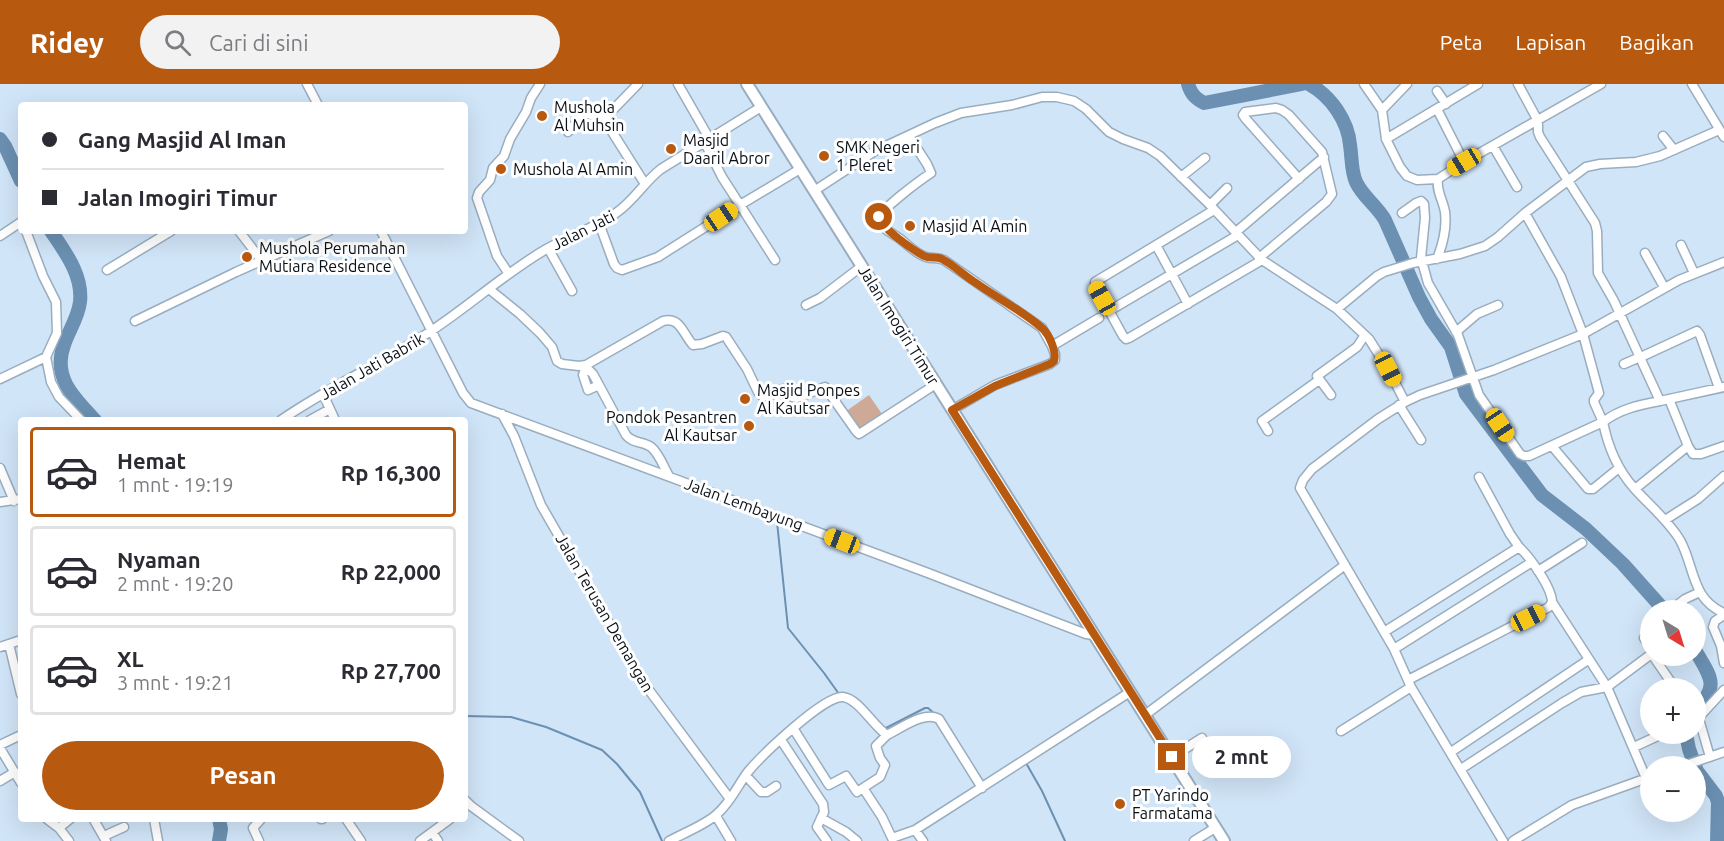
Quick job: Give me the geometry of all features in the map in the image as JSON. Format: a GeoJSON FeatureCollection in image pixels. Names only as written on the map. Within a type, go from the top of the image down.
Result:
{"type":"FeatureCollection","features":[{"type":"Feature","properties":{"kind":"main road","name":"Jalan Imogiri Timur"},"geometry":{"type":"LineString","coordinates":[[747,84],[1224,841]]}},
{"type":"Feature","properties":{"kind":"street"},"geometry":{"type":"LineString","coordinates":[[307,84],[316,102]]}},
{"type":"Feature","properties":{"kind":"street"},"geometry":{"type":"LineString","coordinates":[[509,274],[497,256],[477,198],[479,192],[490,180],[493,168],[504,156],[510,139],[540,84]]}},
{"type":"Feature","properties":{"kind":"street"},"geometry":{"type":"LineString","coordinates":[[604,119],[638,84]]}},
{"type":"Feature","properties":{"kind":"street"},"geometry":{"type":"LineString","coordinates":[[678,84],[722,177],[775,261]]}},
{"type":"Feature","properties":{"kind":"street"},"geometry":{"type":"LineString","coordinates":[[1364,84],[1382,110],[1386,139],[1400,167],[1407,176],[1417,180],[1438,179],[1601,84]]}},
{"type":"Feature","properties":{"kind":"street"},"geometry":{"type":"LineString","coordinates":[[1382,110],[1406,84]]}},
{"type":"Feature","properties":{"kind":"street"},"geometry":{"type":"LineString","coordinates":[[1386,139],[1478,84]]}},
{"type":"Feature","properties":{"kind":"street"},"geometry":{"type":"LineString","coordinates":[[1518,84],[1538,121],[1540,137],[1595,223],[1598,273],[1688,446],[1696,455],[1724,446]]}},
{"type":"Feature","properties":{"kind":"street"},"geometry":{"type":"LineString","coordinates":[[1337,309],[1377,276],[1395,268],[1485,246],[1586,167],[1660,156],[1722,133],[1692,84]]}},
{"type":"Feature","properties":{"kind":"street"},"geometry":{"type":"LineString","coordinates":[[1437,91],[1446,104]]}},
{"type":"Feature","properties":{"kind":"street"},"geometry":{"type":"LineString","coordinates":[[814,191],[865,157],[935,123],[962,113],[1012,105],[1042,97],[1057,97],[1080,104],[1109,132],[1154,151],[1261,259],[1337,309],[1365,335],[1388,369],[1421,440]]}},
{"type":"Feature","properties":{"kind":"street","name":"Jalan Jati"},"geometry":{"type":"LineString","coordinates":[[432,331],[548,248],[599,223],[625,207],[661,169],[761,107]]}},
{"type":"Feature","properties":{"kind":"street"},"geometry":{"type":"LineString","coordinates":[[1227,188],[1212,207],[1095,282],[1123,336],[1128,339],[1261,259],[1331,198],[1332,190],[1322,152],[1285,111],[1276,108],[1245,112],[1243,115],[1245,118],[1299,179]]}},
{"type":"Feature","properties":{"kind":"street"},"geometry":{"type":"LineString","coordinates":[[1437,109],[1464,162]]}},
{"type":"Feature","properties":{"kind":"street"},"geometry":{"type":"LineString","coordinates":[[568,132],[584,113],[604,119],[645,184]]}},
{"type":"Feature","properties":{"kind":"street"},"geometry":{"type":"LineString","coordinates":[[909,136],[931,173],[901,195],[883,212],[879,217],[880,222],[891,234],[925,257],[944,260],[1042,328],[1055,357],[1050,364],[995,386],[952,410]]}},
{"type":"Feature","properties":{"kind":"street"},"geometry":{"type":"LineString","coordinates":[[1663,136],[1674,150]]}},
{"type":"Feature","properties":{"kind":"street"},"geometry":{"type":"LineString","coordinates":[[1493,146],[1517,187]]}},
{"type":"Feature","properties":{"kind":"street"},"geometry":{"type":"LineString","coordinates":[[1109,311],[1237,233],[1324,157]]}},
{"type":"Feature","properties":{"kind":"street"},"geometry":{"type":"LineString","coordinates":[[1181,177],[1205,158]]}},
{"type":"Feature","properties":{"kind":"street"},"geometry":{"type":"LineString","coordinates":[[599,223],[614,264],[622,270],[658,257],[740,204],[800,169]]}},
{"type":"Feature","properties":{"kind":"street"},"geometry":{"type":"LineString","coordinates":[[1437,259],[1443,242],[1445,225],[1445,212],[1437,184],[1438,179]]}},
{"type":"Feature","properties":{"kind":"street"},"geometry":{"type":"LineString","coordinates":[[1402,213],[1418,202],[1421,201],[1424,204],[1425,218],[1417,262],[1456,332],[1479,395],[1521,454],[1529,456],[1603,422],[1620,411],[1722,388],[1697,331],[1624,364]]}},
{"type":"Feature","properties":{"kind":"street"},"geometry":{"type":"LineString","coordinates":[[1525,213],[1561,277],[1583,334],[1599,393],[1594,402],[1619,468],[1635,489],[1665,520],[1682,545],[1700,592],[1713,607],[1724,614],[1713,625],[1721,646],[1724,663]]}},
{"type":"Feature","properties":{"kind":"street"},"geometry":{"type":"LineString","coordinates":[[0,236],[18,224]]}},
{"type":"Feature","properties":{"kind":"street"},"geometry":{"type":"LineString","coordinates":[[27,234],[43,276],[56,302],[57,333],[46,357],[51,382],[59,397],[78,417]]}},
{"type":"Feature","properties":{"kind":"street"},"geometry":{"type":"LineString","coordinates":[[107,270],[166,234]]}},
{"type":"Feature","properties":{"kind":"street"},"geometry":{"type":"LineString","coordinates":[[241,234],[262,261]]}},
{"type":"Feature","properties":{"kind":"street"},"geometry":{"type":"LineString","coordinates":[[135,321],[322,234]]}},
{"type":"Feature","properties":{"kind":"street","name":"Jalan Lembayung"},"geometry":{"type":"LineString","coordinates":[[383,234],[467,399],[474,404],[1086,634],[1094,635]]}},
{"type":"Feature","properties":{"kind":"street"},"geometry":{"type":"LineString","coordinates":[[1156,245],[1188,304]]}},
{"type":"Feature","properties":{"kind":"street"},"geometry":{"type":"LineString","coordinates":[[1681,245],[1694,273]]}},
{"type":"Feature","properties":{"kind":"street"},"geometry":{"type":"LineString","coordinates":[[548,248],[572,291]]}},
{"type":"Feature","properties":{"kind":"street"},"geometry":{"type":"LineString","coordinates":[[1645,253],[1664,287]]}},
{"type":"Feature","properties":{"kind":"street"},"geometry":{"type":"LineString","coordinates":[[1503,841],[1410,683],[1394,649],[1300,485],[1312,469],[1378,418],[1402,403],[1494,370],[1583,334],[1664,287],[1724,262]]}},
{"type":"Feature","properties":{"kind":"street"},"geometry":{"type":"LineString","coordinates":[[806,305],[820,298],[862,266]]}},
{"type":"Feature","properties":{"kind":"street"},"geometry":{"type":"LineString","coordinates":[[489,289],[540,333],[552,347],[560,364],[583,366],[663,321],[672,320],[693,345],[726,337],[762,396],[768,396],[783,389],[795,398],[825,387],[858,434],[936,384]]}},
{"type":"Feature","properties":{"kind":"street"},"geometry":{"type":"LineString","coordinates":[[1456,332],[1477,315],[1498,304]]}},
{"type":"Feature","properties":{"kind":"street"},"geometry":{"type":"LineString","coordinates":[[1052,346],[1099,318]]}},
{"type":"Feature","properties":{"kind":"street","name":"Jalan Jati Babrik"},"geometry":{"type":"LineString","coordinates":[[286,417],[432,331]]}},
{"type":"Feature","properties":{"kind":"street"},"geometry":{"type":"LineString","coordinates":[[1331,395],[1317,376],[1357,347],[1365,335]]}},
{"type":"Feature","properties":{"kind":"street"},"geometry":{"type":"LineString","coordinates":[[0,379],[46,357]]}},
{"type":"Feature","properties":{"kind":"street"},"geometry":{"type":"LineString","coordinates":[[1268,430],[1260,417],[1319,380]]}},
{"type":"Feature","properties":{"kind":"street"},"geometry":{"type":"LineString","coordinates":[[599,385],[628,438],[654,450],[669,477]]}},
{"type":"Feature","properties":{"kind":"street"},"geometry":{"type":"LineString","coordinates":[[323,394],[334,417]]}},
{"type":"Feature","properties":{"kind":"street"},"geometry":{"type":"LineString","coordinates":[[316,417],[330,410]]}},
{"type":"Feature","properties":{"kind":"street","name":"Jalan Terusan Demangan"},"geometry":{"type":"LineString","coordinates":[[502,414],[514,436],[546,514],[643,682],[730,799]]}},
{"type":"Feature","properties":{"kind":"street"},"geometry":{"type":"LineString","coordinates":[[1552,446],[1588,489],[1593,489],[1619,468]]}},
{"type":"Feature","properties":{"kind":"street"},"geometry":{"type":"LineString","coordinates":[[1635,489],[1688,446]]}},
{"type":"Feature","properties":{"kind":"street"},"geometry":{"type":"LineString","coordinates":[[0,468],[18,500],[0,502]]}},
{"type":"Feature","properties":{"kind":"street"},"geometry":{"type":"LineString","coordinates":[[1665,520],[1698,499],[1724,476]]}},
{"type":"Feature","properties":{"kind":"street"},"geometry":{"type":"LineString","coordinates":[[1479,477],[1510,534],[1538,571],[1551,595],[1552,602],[1607,687],[1640,760]]}},
{"type":"Feature","properties":{"kind":"street"},"geometry":{"type":"LineString","coordinates":[[1538,571],[1582,543]]}},
{"type":"Feature","properties":{"kind":"street"},"geometry":{"type":"LineString","coordinates":[[1384,632],[1520,547]]}},
{"type":"Feature","properties":{"kind":"street"},"geometry":{"type":"LineString","coordinates":[[1394,649],[1532,562]]}},
{"type":"Feature","properties":{"kind":"street"},"geometry":{"type":"LineString","coordinates":[[1145,715],[1345,565]]}},
{"type":"Feature","properties":{"kind":"street"},"geometry":{"type":"LineString","coordinates":[[1687,600],[1700,592]]}},
{"type":"Feature","properties":{"kind":"street"},"geometry":{"type":"LineString","coordinates":[[1341,732],[1410,683],[1549,607],[1552,602]]}},
{"type":"Feature","properties":{"kind":"street"},"geometry":{"type":"LineString","coordinates":[[4,646],[18,686]]}},
{"type":"Feature","properties":{"kind":"street"},"geometry":{"type":"LineString","coordinates":[[1451,752],[1588,660]]}},
{"type":"Feature","properties":{"kind":"street"},"geometry":{"type":"LineString","coordinates":[[1461,769],[1562,703],[1581,692],[1607,687],[1640,664]]}},
{"type":"Feature","properties":{"kind":"street"},"geometry":{"type":"LineString","coordinates":[[1724,690],[1699,719],[1708,758],[1724,752]]}},
{"type":"Feature","properties":{"kind":"street"},"geometry":{"type":"LineString","coordinates":[[863,788],[882,818],[890,839],[915,830],[1130,692]]}},
{"type":"Feature","properties":{"kind":"street"},"geometry":{"type":"LineString","coordinates":[[669,841],[716,816],[745,777],[781,740],[833,698],[844,697],[857,703],[887,735]]}},
{"type":"Feature","properties":{"kind":"street"},"geometry":{"type":"LineString","coordinates":[[816,794],[846,776],[857,792],[880,777],[885,765],[876,746],[887,735],[924,717],[934,716],[939,719],[982,788]]}},
{"type":"Feature","properties":{"kind":"street"},"geometry":{"type":"LineString","coordinates":[[793,728],[829,785]]}},
{"type":"Feature","properties":{"kind":"street"},"geometry":{"type":"LineString","coordinates":[[18,737],[0,747],[18,778]]}},
{"type":"Feature","properties":{"kind":"street"},"geometry":{"type":"LineString","coordinates":[[1172,757],[1202,738]]}},
{"type":"Feature","properties":{"kind":"street"},"geometry":{"type":"LineString","coordinates":[[781,740],[824,808],[817,827],[827,841]]}},
{"type":"Feature","properties":{"kind":"street"},"geometry":{"type":"LineString","coordinates":[[1634,747],[1640,744]]}},
{"type":"Feature","properties":{"kind":"street"},"geometry":{"type":"LineString","coordinates":[[0,781],[15,772]]}},
{"type":"Feature","properties":{"kind":"street"},"geometry":{"type":"LineString","coordinates":[[745,777],[761,792],[767,792],[776,786]]}},
{"type":"Feature","properties":{"kind":"street"},"geometry":{"type":"LineString","coordinates":[[1513,841],[1572,805],[1640,781]]}},
{"type":"Feature","properties":{"kind":"street"},"geometry":{"type":"LineString","coordinates":[[468,806],[519,841]]}},
{"type":"Feature","properties":{"kind":"street"},"geometry":{"type":"LineString","coordinates":[[716,816],[731,841]]}},
{"type":"Feature","properties":{"kind":"street"},"geometry":{"type":"LineString","coordinates":[[821,818],[857,841]]}},
{"type":"Feature","properties":{"kind":"street"},"geometry":{"type":"LineString","coordinates":[[50,822],[59,828],[69,841]]}},
{"type":"Feature","properties":{"kind":"street"},"geometry":{"type":"LineString","coordinates":[[59,828],[66,822]]}},
{"type":"Feature","properties":{"kind":"street"},"geometry":{"type":"LineString","coordinates":[[95,822],[105,839],[124,827]]}},
{"type":"Feature","properties":{"kind":"street"},"geometry":{"type":"LineString","coordinates":[[155,822],[158,841]]}},
{"type":"Feature","properties":{"kind":"street"},"geometry":{"type":"LineString","coordinates":[[258,822],[253,828],[259,841]]}},
{"type":"Feature","properties":{"kind":"street"},"geometry":{"type":"LineString","coordinates":[[348,822],[361,841]]}},
{"type":"Feature","properties":{"kind":"street"},"geometry":{"type":"LineString","coordinates":[[420,841],[446,822]]}},
{"type":"Feature","properties":{"kind":"street"},"geometry":{"type":"LineString","coordinates":[[1194,841],[1215,828]]}},
{"type":"Feature","properties":{"kind":"street"},"geometry":{"type":"LineString","coordinates":[[915,830],[923,841]]}},
{"type":"Feature","properties":{"kind":"street"},"geometry":{"type":"LineString","coordinates":[[432,832],[438,841]]}},
{"type":"Feature","properties":{"kind":"shaded area"},"geometry":{"type":"Polygon","coordinates":[[[869,395],[884,417],[859,432],[845,412],[869,395]]]}},
{"type":"Feature","properties":{"kind":"waterway"},"geometry":{"type":"LineString","coordinates":[[1188,84],[1194,95],[1204,103],[1302,84]]}},
{"type":"Feature","properties":{"kind":"waterway"},"geometry":{"type":"LineString","coordinates":[[1309,84],[1331,102],[1342,118],[1349,136],[1354,178],[1362,192],[1385,220],[1419,297],[1451,347],[1466,394],[1542,495],[1586,529],[1623,564],[1655,600]]}},
{"type":"Feature","properties":{"kind":"waterway"},"geometry":{"type":"LineString","coordinates":[[0,139],[18,174]]}},
{"type":"Feature","properties":{"kind":"waterway"},"geometry":{"type":"LineString","coordinates":[[53,234],[72,264],[80,292],[77,313],[61,357],[63,377],[73,395],[92,417]]}},
{"type":"Feature","properties":{"kind":"waterway"},"geometry":{"type":"LineString","coordinates":[[777,522],[788,628],[839,694]]}},
{"type":"Feature","properties":{"kind":"waterway"},"geometry":{"type":"LineString","coordinates":[[1704,666],[1710,681],[1706,697]]}},
{"type":"Feature","properties":{"kind":"waterway"},"geometry":{"type":"LineString","coordinates":[[884,729],[925,708],[936,715]]}},
{"type":"Feature","properties":{"kind":"waterway"},"geometry":{"type":"LineString","coordinates":[[468,716],[511,717],[546,727],[602,750],[640,792],[662,841]]}},
{"type":"Feature","properties":{"kind":"waterway"},"geometry":{"type":"LineString","coordinates":[[1688,744],[1697,771],[1718,802],[1717,841]]}},
{"type":"Feature","properties":{"kind":"waterway"},"geometry":{"type":"LineString","coordinates":[[1026,763],[1065,841]]}},
{"type":"Feature","properties":{"kind":"waterway"},"geometry":{"type":"LineString","coordinates":[[219,841],[220,822]]}},
{"type":"Feature","properties":{"kind":"place","name":"Mushola Al Muhsin"},"geometry":{"type":"Point","coordinates":[542,116]}},
{"type":"Feature","properties":{"kind":"place","name":"Masjid Daaril Abror"},"geometry":{"type":"Point","coordinates":[671,149]}},
{"type":"Feature","properties":{"kind":"place","name":"SMK Negeri 1 Pleret"},"geometry":{"type":"Point","coordinates":[824,156]}},
{"type":"Feature","properties":{"kind":"place","name":"Mushola Al Amin"},"geometry":{"type":"Point","coordinates":[501,169]}},
{"type":"Feature","properties":{"kind":"place","name":"Masjid Al Amin"},"geometry":{"type":"Point","coordinates":[910,226]}},
{"type":"Feature","properties":{"kind":"place","name":"Mushola Perumahan Mutiara Residence"},"geometry":{"type":"Point","coordinates":[247,257]}},
{"type":"Feature","properties":{"kind":"place","name":"Masjid Ponpes Al Kautsar"},"geometry":{"type":"Point","coordinates":[745,399]}},
{"type":"Feature","properties":{"kind":"place","name":"Pondok Pesantren Al Kautsar"},"geometry":{"type":"Point","coordinates":[749,426]}},
{"type":"Feature","properties":{"kind":"place","name":"PT Yarindo Farmatama"},"geometry":{"type":"Point","coordinates":[1120,804]}},
{"type":"Feature","properties":{"kind":"route"},"geometry":{"type":"LineString","coordinates":[[879,217],[881,224],[891,234],[925,257],[939,258],[953,266],[1045,331],[1055,354],[1054,361],[979,393],[952,410],[1172,757]]}}]}
